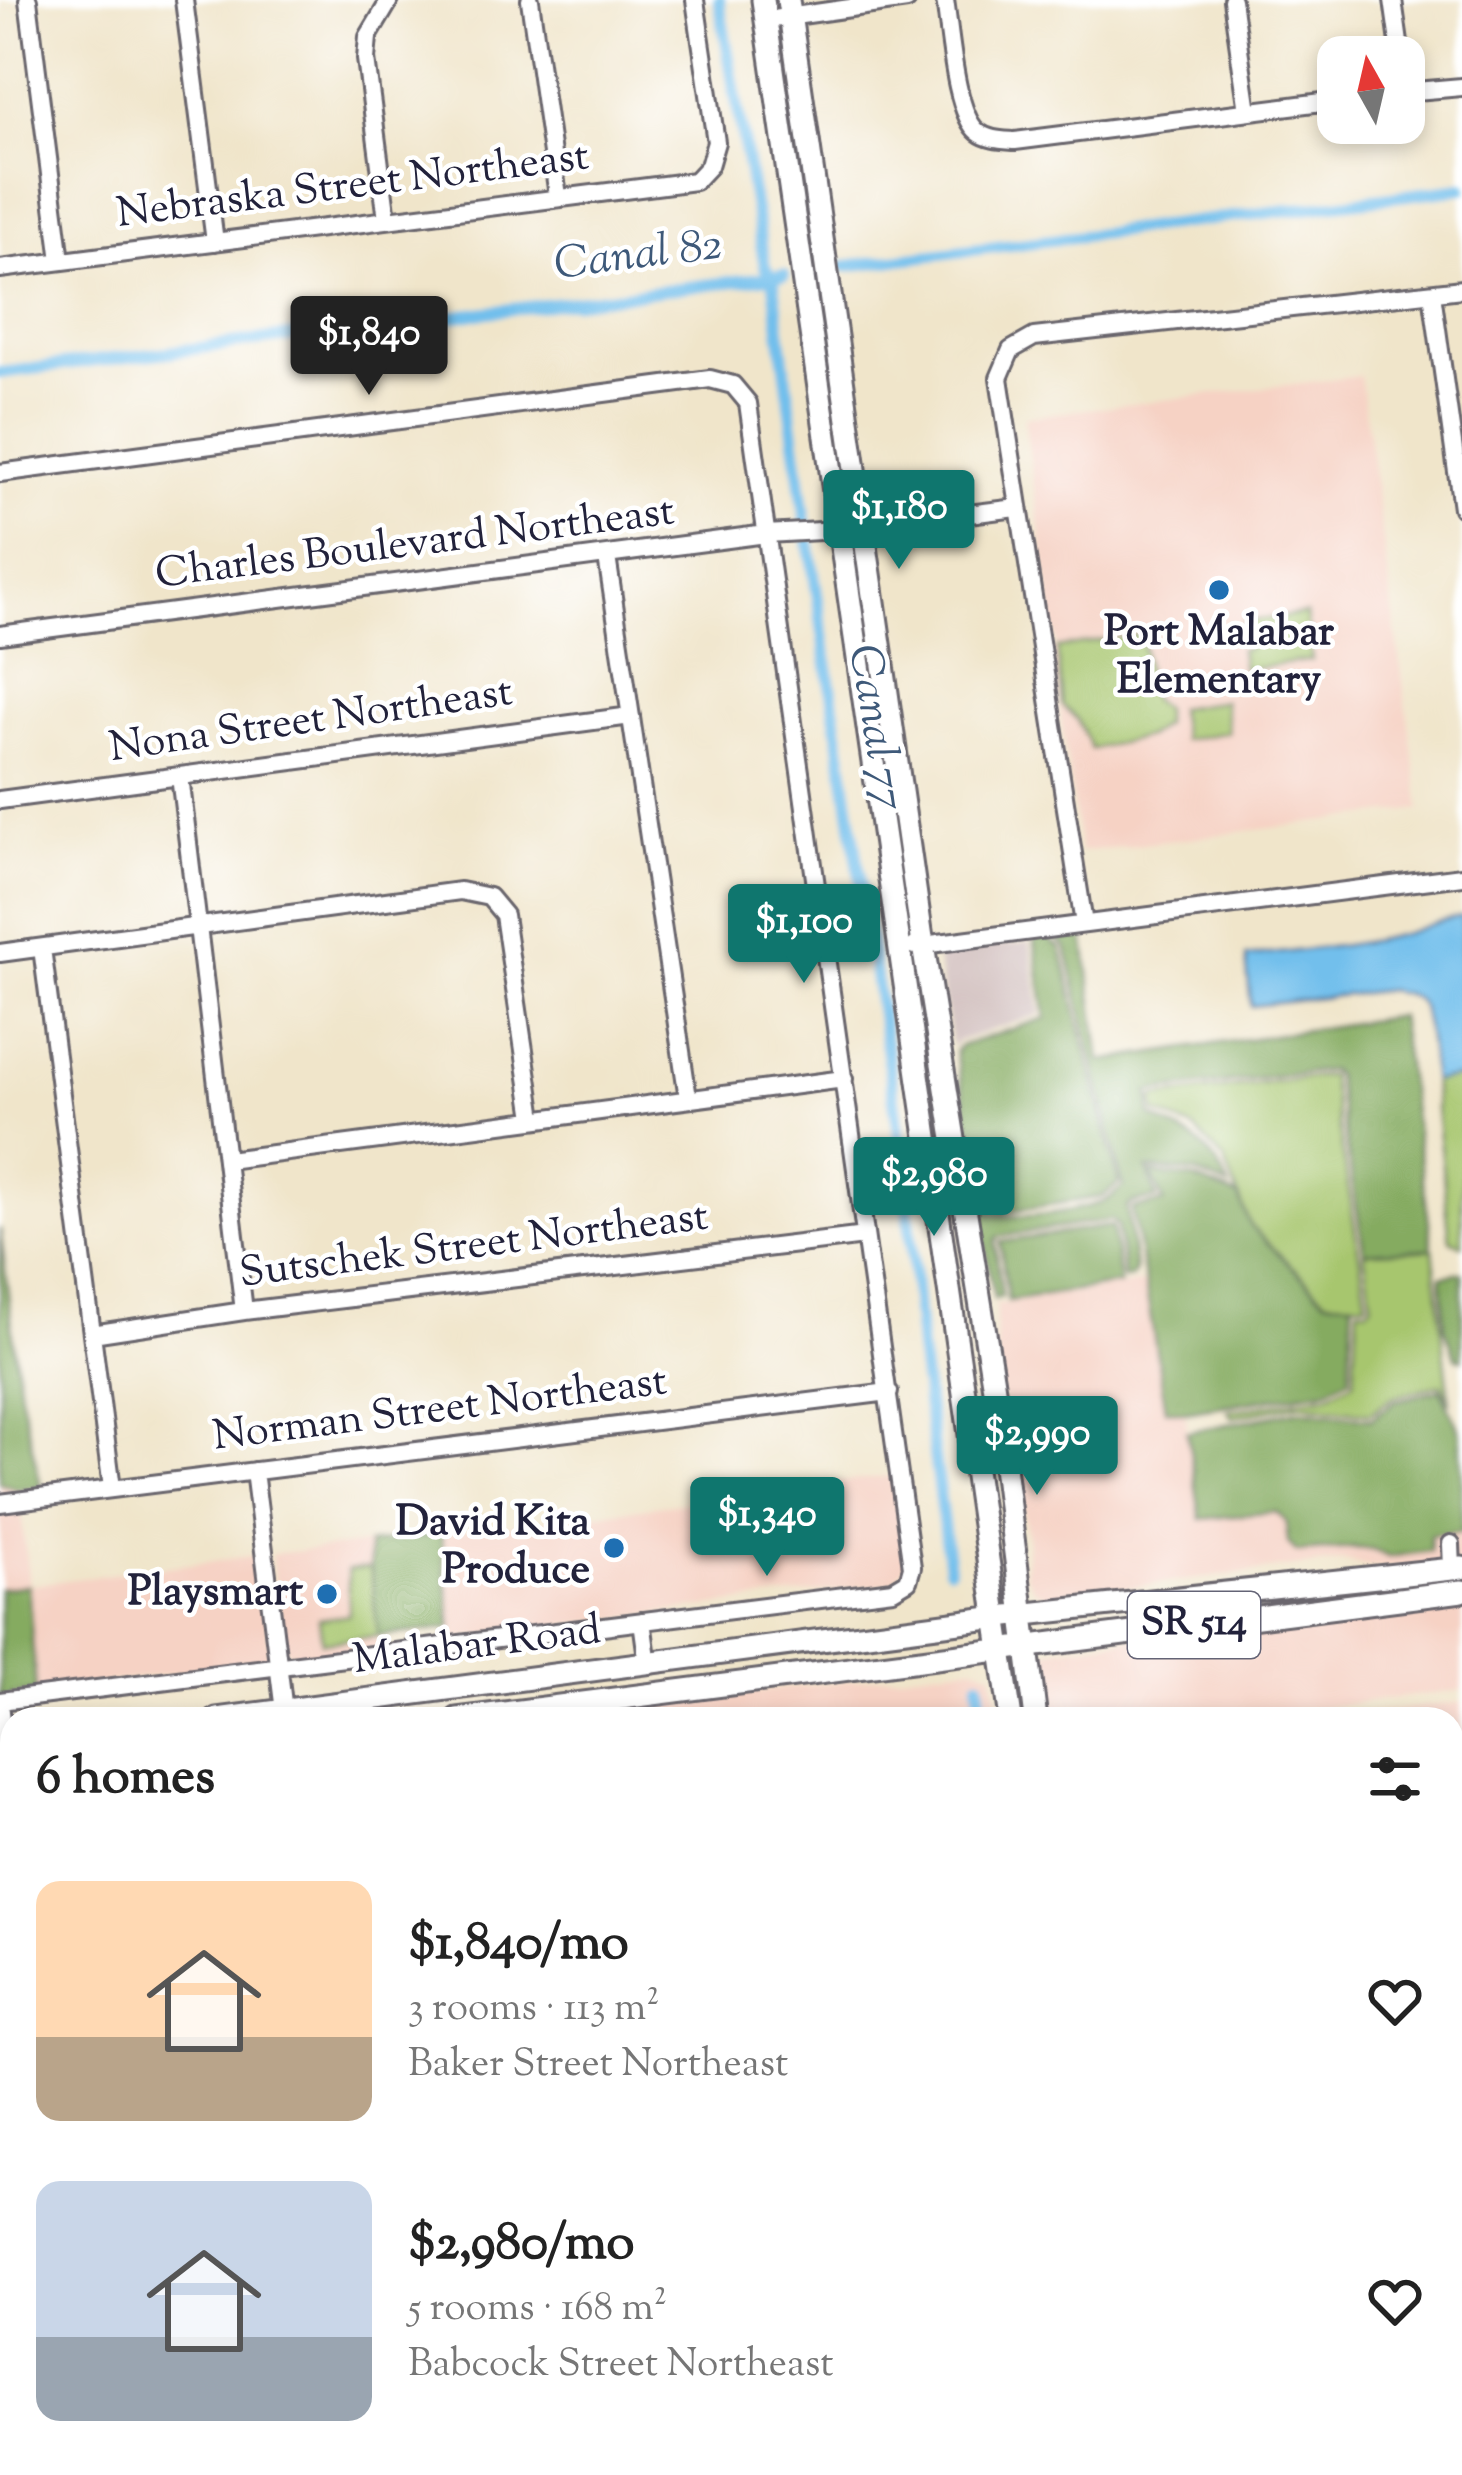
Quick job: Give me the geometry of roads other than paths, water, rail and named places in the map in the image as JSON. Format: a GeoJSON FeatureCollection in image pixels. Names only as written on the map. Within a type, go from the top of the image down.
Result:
{"type":"FeatureCollection","features":[{"type":"Feature","properties":{"kind":"main road"},"geometry":{"type":"LineString","coordinates":[[789,9],[923,944],[995,1395],[1034,1707]]}},
{"type":"Feature","properties":{"kind":"main road"},"geometry":{"type":"LineString","coordinates":[[765,10],[1009,1707]]}},
{"type":"Feature","properties":{"kind":"main road"},"geometry":{"type":"LineString","coordinates":[[937,1195],[958,1223],[967,1224]]}},
{"type":"Feature","properties":{"kind":"main road"},"geometry":{"type":"LineString","coordinates":[[1361,1604],[1376,1597],[1443,1588],[1457,1568]]}},
{"type":"Feature","properties":{"kind":"main road","name":"Malabar Road"},"geometry":{"type":"LineString","coordinates":[[343,1707],[998,1617],[1457,1568]]}},
{"type":"Feature","properties":{"kind":"main road","name":"Malabar Road"},"geometry":{"type":"LineString","coordinates":[[550,1707],[1462,1591]]}},
{"type":"Feature","properties":{"kind":"main road"},"geometry":{"type":"LineString","coordinates":[[603,1700],[630,1684],[648,1665]]}},
{"type":"Feature","properties":{"kind":"street"},"geometry":{"type":"LineString","coordinates":[[28,0],[61,261]]}},
{"type":"Feature","properties":{"kind":"street"},"geometry":{"type":"LineString","coordinates":[[184,0],[215,242]]}},
{"type":"Feature","properties":{"kind":"street"},"geometry":{"type":"LineString","coordinates":[[387,219],[366,59],[368,37],[390,0]]}},
{"type":"Feature","properties":{"kind":"street"},"geometry":{"type":"LineString","coordinates":[[530,0],[558,196]]}},
{"type":"Feature","properties":{"kind":"street","name":"Nebraska Street Northeast"},"geometry":{"type":"LineString","coordinates":[[0,269],[695,181],[709,166],[716,142],[695,0]]}},
{"type":"Feature","properties":{"kind":"street"},"geometry":{"type":"LineString","coordinates":[[765,10],[907,0]]}},
{"type":"Feature","properties":{"kind":"street"},"geometry":{"type":"LineString","coordinates":[[945,0],[962,104],[974,129],[984,136],[1015,141],[1317,103]]}},
{"type":"Feature","properties":{"kind":"street"},"geometry":{"type":"LineString","coordinates":[[1232,0],[1248,111]]}},
{"type":"Feature","properties":{"kind":"street"},"geometry":{"type":"LineString","coordinates":[[1393,0],[1398,36]]}},
{"type":"Feature","properties":{"kind":"street"},"geometry":{"type":"LineString","coordinates":[[1425,86],[1462,87]]}},
{"type":"Feature","properties":{"kind":"street"},"geometry":{"type":"LineString","coordinates":[[1084,924],[999,378],[1011,350],[1034,338],[1462,289]]}},
{"type":"Feature","properties":{"kind":"street"},"geometry":{"type":"LineString","coordinates":[[1432,293],[1462,508]]}},
{"type":"Feature","properties":{"kind":"street"},"geometry":{"type":"LineString","coordinates":[[0,473],[710,379],[733,385],[748,403],[912,1567],[908,1581],[893,1590],[0,1702]]}},
{"type":"Feature","properties":{"kind":"street","name":"Charles Boulevard Northeast"},"geometry":{"type":"LineString","coordinates":[[0,635],[766,534],[1017,508]]}},
{"type":"Feature","properties":{"kind":"street"},"geometry":{"type":"LineString","coordinates":[[608,556],[688,1098]]}},
{"type":"Feature","properties":{"kind":"street","name":"Nona Street Northeast"},"geometry":{"type":"LineString","coordinates":[[0,800],[631,716]]}},
{"type":"Feature","properties":{"kind":"street"},"geometry":{"type":"LineString","coordinates":[[180,776],[244,1311]]}},
{"type":"Feature","properties":{"kind":"street"},"geometry":{"type":"LineString","coordinates":[[899,948],[1462,876]]}},
{"type":"Feature","properties":{"kind":"street"},"geometry":{"type":"LineString","coordinates":[[0,953],[460,891],[490,896],[504,915],[534,1118]]}},
{"type":"Feature","properties":{"kind":"street"},"geometry":{"type":"LineString","coordinates":[[42,948],[112,1488]]}},
{"type":"Feature","properties":{"kind":"street"},"geometry":{"type":"LineString","coordinates":[[227,1160],[844,1079]]}},
{"type":"Feature","properties":{"kind":"street","name":"Sutschek Street Northeast"},"geometry":{"type":"LineString","coordinates":[[92,1334],[244,1311],[865,1236]]}},
{"type":"Feature","properties":{"kind":"street","name":"Norman Street Northeast"},"geometry":{"type":"LineString","coordinates":[[0,1503],[889,1392]]}},
{"type":"Feature","properties":{"kind":"street"},"geometry":{"type":"LineString","coordinates":[[254,1471],[284,1707]]}},
{"type":"Feature","properties":{"kind":"street"},"geometry":{"type":"LineString","coordinates":[[1451,1544],[1457,1568]]}},
{"type":"Feature","properties":{"kind":"street"},"geometry":{"type":"LineString","coordinates":[[642,1621],[648,1665]]}},
{"type":"Feature","properties":{"kind":"water"},"geometry":{"type":"Polygon","coordinates":[[[1462,916],[1462,1077],[1433,1081],[1424,1015],[1417,1000],[1407,994],[1388,990],[1251,1006],[1246,957],[1379,939],[1462,916]]]}},
{"type":"Feature","properties":{"kind":"waterway"},"geometry":{"type":"LineString","coordinates":[[719,0],[765,267],[773,277],[806,523]]}},
{"type":"Feature","properties":{"kind":"waterway","name":"Canal 82"},"geometry":{"type":"LineString","coordinates":[[845,266],[1462,188]]}},
{"type":"Feature","properties":{"kind":"waterway","name":"Canal 82"},"geometry":{"type":"LineString","coordinates":[[0,373],[784,275]]}},
{"type":"Feature","properties":{"kind":"waterway","name":"Canal 77"},"geometry":{"type":"LineString","coordinates":[[809,541],[906,1179],[920,1349],[949,1568]]}},
{"type":"Feature","properties":{"kind":"waterway","name":"Canal 77"},"geometry":{"type":"LineString","coordinates":[[979,1682],[982,1707]]}},
{"type":"Feature","properties":{"kind":"place","name":"Port Malabar Elementary"},"geometry":{"type":"Point","coordinates":[1219,590]}},
{"type":"Feature","properties":{"kind":"place","name":"David Kita Produce"},"geometry":{"type":"Point","coordinates":[614,1548]}},
{"type":"Feature","properties":{"kind":"place","name":"Playsmart"},"geometry":{"type":"Point","coordinates":[327,1594]}}]}
